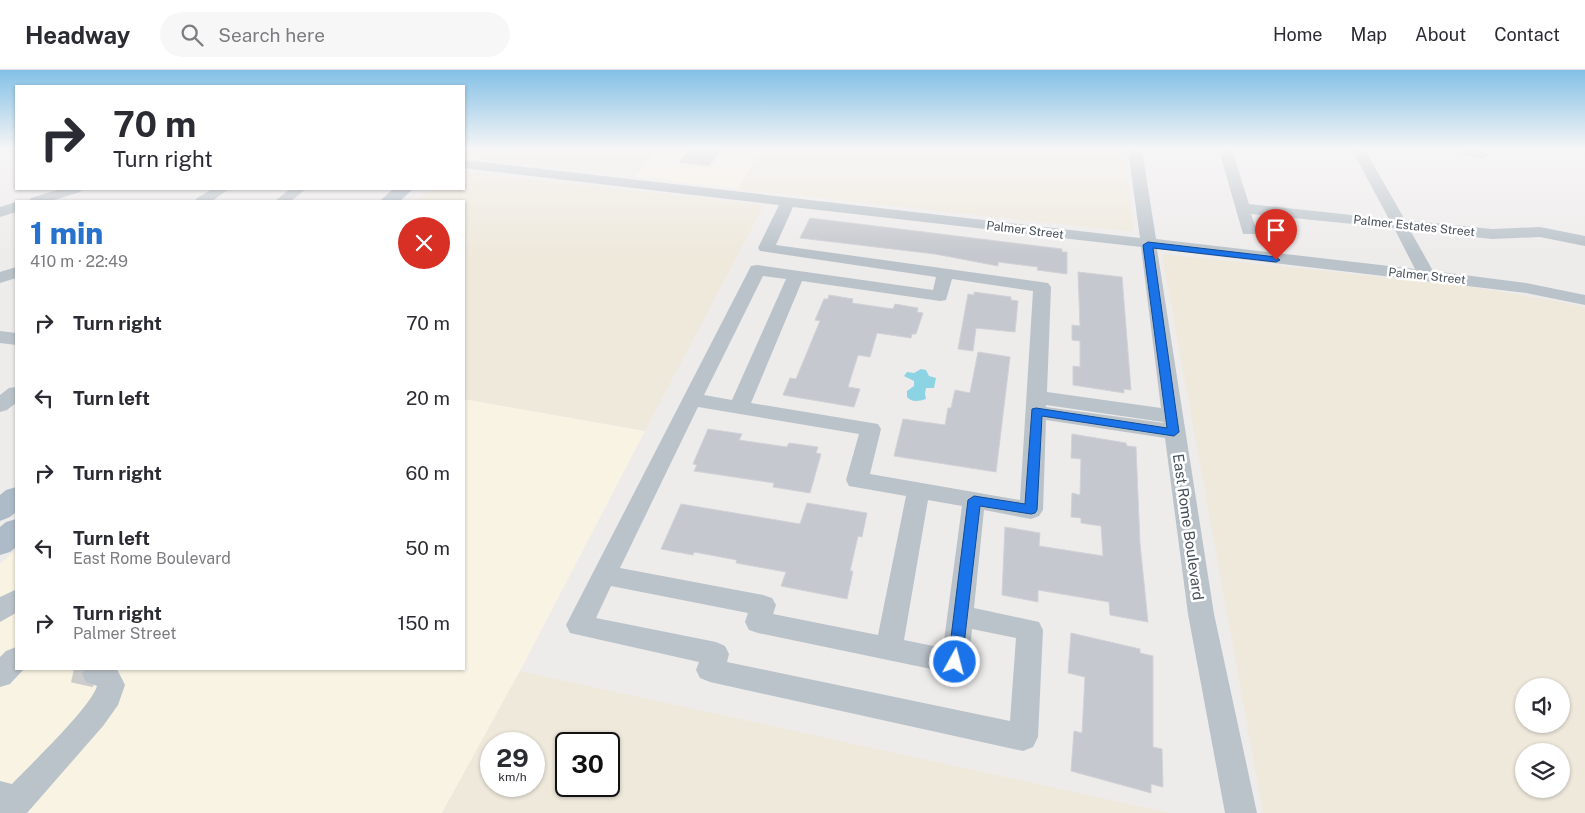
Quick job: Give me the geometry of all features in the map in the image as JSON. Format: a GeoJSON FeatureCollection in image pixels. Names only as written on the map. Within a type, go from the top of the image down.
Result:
{"type":"FeatureCollection","features":[{"type":"Feature","properties":{"kind":"main road"},"geometry":{"type":"LineString","coordinates":[[390,200],[403,190]]}},
{"type":"Feature","properties":{"kind":"main road"},"geometry":{"type":"LineString","coordinates":[[0,510],[15,498]]}},
{"type":"Feature","properties":{"kind":"main road"},"geometry":{"type":"LineString","coordinates":[[0,544],[15,531]]}},
{"type":"Feature","properties":{"kind":"street","name":"Palmer Street"},"geometry":{"type":"LineString","coordinates":[[611,185],[785,209],[1148,245],[1526,288],[1585,300]]}},
{"type":"Feature","properties":{"kind":"street","name":"East Rome Boulevard"},"geometry":{"type":"LineString","coordinates":[[1140,185],[1200,614],[1241,813]]}},
{"type":"Feature","properties":{"kind":"street"},"geometry":{"type":"LineString","coordinates":[[1235,185],[1249,231]]}},
{"type":"Feature","properties":{"kind":"street"},"geometry":{"type":"LineString","coordinates":[[1379,185],[1428,277]]}},
{"type":"Feature","properties":{"kind":"street"},"geometry":{"type":"LineString","coordinates":[[39,200],[72,190]]}},
{"type":"Feature","properties":{"kind":"street"},"geometry":{"type":"LineString","coordinates":[[204,200],[220,190]]}},
{"type":"Feature","properties":{"kind":"street"},"geometry":{"type":"LineString","coordinates":[[283,200],[298,190]]}},
{"type":"Feature","properties":{"kind":"street"},"geometry":{"type":"LineString","coordinates":[[0,212],[15,207]]}},
{"type":"Feature","properties":{"kind":"street","name":"Palmer Estates Street"},"geometry":{"type":"LineString","coordinates":[[1242,208],[1492,234],[1540,232],[1585,241]]}},
{"type":"Feature","properties":{"kind":"street"},"geometry":{"type":"LineString","coordinates":[[692,400],[871,429],[857,480],[1031,510],[1042,287],[766,248],[785,209]]}},
{"type":"Feature","properties":{"kind":"street"},"geometry":{"type":"LineString","coordinates":[[945,273],[940,296],[757,270],[579,625],[716,654],[710,670],[1023,737],[1030,630],[960,616]]}},
{"type":"Feature","properties":{"kind":"street"},"geometry":{"type":"LineString","coordinates":[[0,278],[15,272]]}},
{"type":"Feature","properties":{"kind":"street"},"geometry":{"type":"LineString","coordinates":[[739,407],[796,276]]}},
{"type":"Feature","properties":{"kind":"street"},"geometry":{"type":"LineString","coordinates":[[0,337],[15,340]]}},
{"type":"Feature","properties":{"kind":"street"},"geometry":{"type":"LineString","coordinates":[[0,405],[15,394]]}},
{"type":"Feature","properties":{"kind":"street"},"geometry":{"type":"LineString","coordinates":[[1037,404],[1173,424]]}},
{"type":"Feature","properties":{"kind":"street"},"geometry":{"type":"LineString","coordinates":[[888,648],[918,491]]}},
{"type":"Feature","properties":{"kind":"street"},"geometry":{"type":"LineString","coordinates":[[605,575],[763,605],[758,622],[955,662],[974,500]]}},
{"type":"Feature","properties":{"kind":"street"},"geometry":{"type":"LineString","coordinates":[[0,653],[15,658]]}},
{"type":"Feature","properties":{"kind":"street"},"geometry":{"type":"LineString","coordinates":[[0,675],[15,659]]}},
{"type":"Feature","properties":{"kind":"street"},"geometry":{"type":"LineString","coordinates":[[8,803],[93,717],[108,696],[111,685],[107,678],[96,674]]}},
{"type":"Feature","properties":{"kind":"shaded area"},"geometry":{"type":"Polygon","coordinates":[[[701,185],[741,185],[738,189],[701,185]]]}},
{"type":"Feature","properties":{"kind":"shaded area"},"geometry":{"type":"Polygon","coordinates":[[[465,399],[645,431],[520,671],[486,732],[480,732],[480,744],[442,813],[0,813],[0,564],[15,551],[15,670],[465,670],[465,399]]]}},
{"type":"Feature","properties":{"kind":"sand"},"geometry":{"type":"Polygon","coordinates":[[[465,185],[579,185],[764,205],[645,431],[465,399],[465,200],[418,200],[430,190],[465,190],[465,185]]]}},
{"type":"Feature","properties":{"kind":"sand"},"geometry":{"type":"Polygon","coordinates":[[[741,185],[1129,185],[1134,232],[738,189],[741,185]]]}},
{"type":"Feature","properties":{"kind":"sand"},"geometry":{"type":"Polygon","coordinates":[[[1162,254],[1459,285],[1562,302],[1585,308],[1585,813],[1263,813],[1162,254]]]}},
{"type":"Feature","properties":{"kind":"sand"},"geometry":{"type":"Polygon","coordinates":[[[520,671],[1170,813],[442,813],[480,744],[480,797],[545,797],[545,732],[486,732],[520,671]]]}},
{"type":"Feature","properties":{"kind":"water"},"geometry":{"type":"Polygon","coordinates":[[[921,369],[926,370],[929,376],[936,378],[934,388],[926,388],[926,399],[914,401],[907,397],[907,391],[914,386],[914,381],[904,376],[907,372],[914,373],[921,369]]]}},
{"type":"Feature","properties":{"kind":"building"},"geometry":{"type":"Polygon","coordinates":[[[810,218],[1062,249],[1062,252],[1067,252],[1067,274],[1037,270],[1038,267],[998,262],[998,266],[935,254],[800,238],[810,218]]]}},
{"type":"Feature","properties":{"kind":"building"},"geometry":{"type":"Polygon","coordinates":[[[1078,272],[1122,277],[1131,390],[1124,389],[1124,393],[1073,385],[1073,366],[1080,367],[1080,341],[1072,340],[1072,325],[1080,326],[1078,272]]]}},
{"type":"Feature","properties":{"kind":"building"},"geometry":{"type":"Polygon","coordinates":[[[974,292],[1011,297],[1011,300],[1018,301],[1015,332],[976,328],[973,351],[958,349],[968,294],[974,295],[974,292]]]}},
{"type":"Feature","properties":{"kind":"building"},"geometry":{"type":"Polygon","coordinates":[[[829,295],[853,299],[852,303],[893,309],[895,304],[918,308],[917,312],[923,313],[916,334],[912,334],[911,338],[877,333],[870,357],[858,355],[848,387],[860,389],[854,407],[783,395],[790,378],[796,379],[820,321],[815,320],[824,299],[828,299],[829,295]]]}},
{"type":"Feature","properties":{"kind":"building"},"geometry":{"type":"Polygon","coordinates":[[[978,352],[1010,357],[996,472],[894,456],[903,419],[945,425],[948,408],[951,408],[955,390],[970,393],[978,352]]]}},
{"type":"Feature","properties":{"kind":"building"},"geometry":{"type":"Polygon","coordinates":[[[708,429],[742,434],[739,440],[787,447],[789,443],[818,447],[816,453],[821,454],[810,493],[773,487],[774,483],[694,471],[697,465],[693,464],[708,429]]]}},
{"type":"Feature","properties":{"kind":"building"},"geometry":{"type":"Polygon","coordinates":[[[1072,434],[1126,443],[1127,446],[1136,447],[1140,544],[1148,622],[1110,615],[1109,602],[1038,590],[1038,602],[1002,595],[1005,527],[1040,533],[1039,546],[1103,556],[1101,526],[1081,523],[1081,518],[1071,517],[1072,493],[1080,495],[1081,459],[1071,458],[1072,434]]]}},
{"type":"Feature","properties":{"kind":"building"},"geometry":{"type":"Polygon","coordinates":[[[807,503],[867,513],[862,537],[858,536],[850,571],[853,571],[847,599],[781,586],[786,572],[736,563],[737,560],[694,552],[693,555],[661,549],[681,504],[800,524],[807,503]]]}},
{"type":"Feature","properties":{"kind":"building"},"geometry":{"type":"Polygon","coordinates":[[[1071,633],[1140,649],[1140,653],[1153,656],[1153,747],[1162,749],[1163,787],[1151,784],[1151,793],[1071,771],[1074,731],[1082,733],[1085,677],[1068,673],[1071,633]]]}},
{"type":"Feature","properties":{"kind":"tunnel"},"geometry":{"type":"LineString","coordinates":[[78,670],[96,674]]}},
{"type":"Feature","properties":{"kind":"route"},"geometry":{"type":"LineString","coordinates":[[955,662],[974,500],[1031,510],[1036,412],[1174,432],[1148,245],[1276,260]]}}]}
